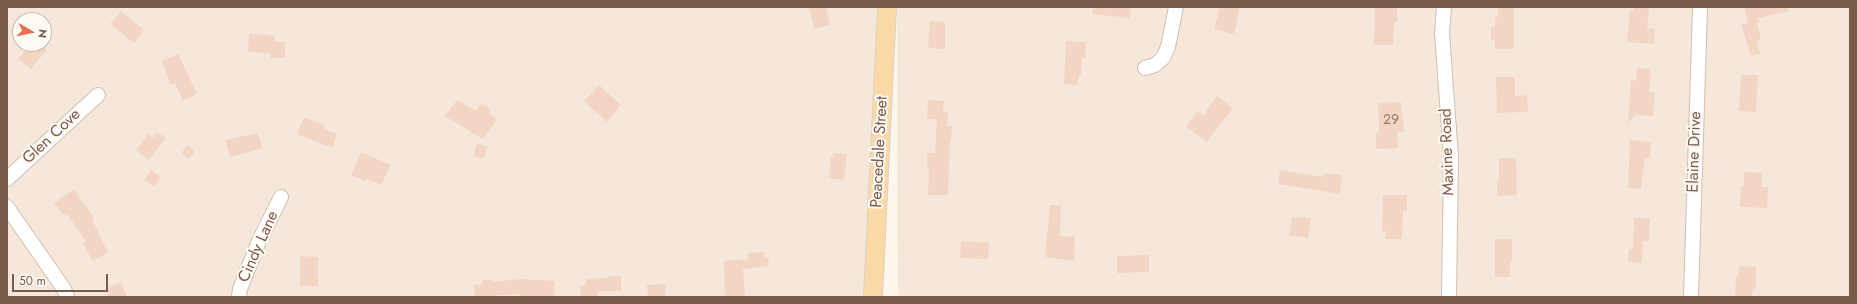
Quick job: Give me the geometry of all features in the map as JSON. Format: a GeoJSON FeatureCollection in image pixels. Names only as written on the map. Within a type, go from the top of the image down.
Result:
{"type":"FeatureCollection","features":[{"type":"Feature","properties":{"kind":"main road","name":"Peacedale Street"},"geometry":{"type":"LineString","coordinates":[[873,297],[887,7]]}},
{"type":"Feature","properties":{"kind":"street"},"geometry":{"type":"LineString","coordinates":[[1145,68],[1155,65],[1162,58],[1168,47],[1176,7]]}},
{"type":"Feature","properties":{"kind":"street","name":"Maxine Road"},"geometry":{"type":"LineString","coordinates":[[1444,7],[1442,33],[1451,157],[1449,297]]}},
{"type":"Feature","properties":{"kind":"street","name":"Elaine Drive"},"geometry":{"type":"LineString","coordinates":[[1691,297],[1700,7]]}},
{"type":"Feature","properties":{"kind":"street","name":"Glen Cove"},"geometry":{"type":"LineString","coordinates":[[7,179],[98,95]]}},
{"type":"Feature","properties":{"kind":"street","name":"Cindy Lane"},"geometry":{"type":"LineString","coordinates":[[240,297],[240,289],[259,241],[281,197]]}},
{"type":"Feature","properties":{"kind":"street"},"geometry":{"type":"LineString","coordinates":[[7,207],[64,289],[67,297]]}},
{"type":"Feature","properties":{"kind":"shaded area"},"geometry":{"type":"Polygon","coordinates":[[[7,7],[877,7],[867,276],[863,297],[7,297],[7,7]]]}},
{"type":"Feature","properties":{"kind":"shaded area"},"geometry":{"type":"Polygon","coordinates":[[[897,7],[1850,7],[1850,297],[900,297],[898,292],[897,7]]]}},
{"type":"Feature","properties":{"kind":"building"},"geometry":{"type":"Polygon","coordinates":[[[809,7],[826,7],[830,25],[814,29],[809,7]]]}},
{"type":"Feature","properties":{"kind":"building"},"geometry":{"type":"Polygon","coordinates":[[[1093,7],[1131,7],[1130,18],[1092,14],[1093,7]]]}},
{"type":"Feature","properties":{"kind":"building"},"geometry":{"type":"Polygon","coordinates":[[[1220,7],[1240,7],[1234,34],[1214,29],[1220,7]]]}},
{"type":"Feature","properties":{"kind":"building"},"geometry":{"type":"Polygon","coordinates":[[[1375,7],[1397,7],[1397,22],[1394,22],[1393,45],[1374,45],[1375,7]]]}},
{"type":"Feature","properties":{"kind":"building"},"geometry":{"type":"Polygon","coordinates":[[[1498,7],[1514,7],[1514,49],[1495,49],[1495,40],[1491,40],[1491,27],[1495,27],[1495,17],[1498,17],[1498,7]]]}},
{"type":"Feature","properties":{"kind":"building"},"geometry":{"type":"Polygon","coordinates":[[[1634,7],[1649,7],[1647,28],[1655,29],[1654,44],[1627,42],[1630,10],[1634,10],[1634,7]]]}},
{"type":"Feature","properties":{"kind":"building"},"geometry":{"type":"Polygon","coordinates":[[[1744,7],[1788,7],[1789,11],[1758,18],[1760,22],[1757,23],[1761,40],[1757,41],[1760,54],[1751,56],[1741,24],[1748,23],[1744,7]]]}},
{"type":"Feature","properties":{"kind":"building"},"geometry":{"type":"Polygon","coordinates":[[[121,11],[144,30],[134,43],[110,24],[121,11]]]}},
{"type":"Feature","properties":{"kind":"building"},"geometry":{"type":"Polygon","coordinates":[[[930,21],[945,22],[945,49],[928,48],[930,21]]]}},
{"type":"Feature","properties":{"kind":"building"},"geometry":{"type":"Polygon","coordinates":[[[249,34],[275,36],[275,42],[285,42],[285,58],[270,58],[270,53],[248,52],[249,34]]]}},
{"type":"Feature","properties":{"kind":"building"},"geometry":{"type":"Polygon","coordinates":[[[1066,41],[1086,42],[1085,59],[1082,58],[1081,75],[1079,74],[1078,85],[1064,84],[1066,41]]]}},
{"type":"Feature","properties":{"kind":"building"},"geometry":{"type":"Polygon","coordinates":[[[24,52],[45,52],[31,69],[18,59],[24,52]]]}},
{"type":"Feature","properties":{"kind":"building"},"geometry":{"type":"Polygon","coordinates":[[[178,54],[197,94],[183,101],[175,83],[171,85],[162,61],[178,54]]]}},
{"type":"Feature","properties":{"kind":"building"},"geometry":{"type":"Polygon","coordinates":[[[1637,68],[1651,69],[1649,92],[1655,93],[1653,116],[1636,115],[1628,123],[1631,80],[1636,81],[1637,68]]]}},
{"type":"Feature","properties":{"kind":"building"},"geometry":{"type":"Polygon","coordinates":[[[1741,75],[1758,75],[1756,112],[1739,111],[1741,75]]]}},
{"type":"Feature","properties":{"kind":"building"},"geometry":{"type":"Polygon","coordinates":[[[1496,77],[1515,77],[1515,96],[1527,95],[1528,112],[1497,113],[1496,77]]]}},
{"type":"Feature","properties":{"kind":"building"},"geometry":{"type":"Polygon","coordinates":[[[599,85],[621,105],[607,122],[584,101],[599,85]]]}},
{"type":"Feature","properties":{"kind":"building"},"geometry":{"type":"Polygon","coordinates":[[[1217,96],[1233,108],[1207,142],[1186,127],[1197,111],[1203,116],[1217,96]]]}},
{"type":"Feature","properties":{"kind":"building"},"geometry":{"type":"Polygon","coordinates":[[[457,100],[476,111],[481,103],[491,110],[489,114],[497,119],[483,139],[445,116],[457,100]]]}},
{"type":"Feature","properties":{"kind":"building"},"geometry":{"type":"Polygon","coordinates":[[[928,100],[944,101],[943,112],[948,112],[947,126],[952,126],[948,195],[928,195],[929,168],[927,166],[927,153],[935,153],[937,119],[927,119],[928,100]]]}},
{"type":"Feature","properties":{"kind":"building"},"geometry":{"type":"Polygon","coordinates":[[[1401,102],[1404,132],[1397,132],[1398,148],[1376,149],[1376,132],[1379,132],[1378,103],[1401,102]]]}},
{"type":"Feature","properties":{"kind":"building"},"geometry":{"type":"Polygon","coordinates":[[[304,117],[326,126],[324,129],[337,134],[332,148],[297,134],[304,117]]]}},
{"type":"Feature","properties":{"kind":"building"},"geometry":{"type":"Polygon","coordinates":[[[157,132],[166,138],[149,160],[136,150],[148,134],[153,138],[157,132]]]}},
{"type":"Feature","properties":{"kind":"building"},"geometry":{"type":"Polygon","coordinates":[[[258,133],[263,148],[230,157],[225,140],[258,133]]]}},
{"type":"Feature","properties":{"kind":"building"},"geometry":{"type":"Polygon","coordinates":[[[1630,140],[1651,142],[1650,158],[1645,157],[1641,189],[1628,188],[1630,140]]]}},
{"type":"Feature","properties":{"kind":"building"},"geometry":{"type":"Polygon","coordinates":[[[477,143],[488,147],[483,159],[473,156],[477,143]]]}},
{"type":"Feature","properties":{"kind":"building"},"geometry":{"type":"Polygon","coordinates":[[[188,145],[195,151],[189,159],[181,153],[188,145]]]}},
{"type":"Feature","properties":{"kind":"building"},"geometry":{"type":"Polygon","coordinates":[[[361,152],[391,165],[381,185],[366,178],[365,181],[351,175],[361,152]]]}},
{"type":"Feature","properties":{"kind":"building"},"geometry":{"type":"Polygon","coordinates":[[[833,153],[847,154],[844,180],[829,178],[831,157],[833,157],[833,153]]]}},
{"type":"Feature","properties":{"kind":"building"},"geometry":{"type":"Polygon","coordinates":[[[1499,158],[1516,158],[1517,195],[1497,196],[1497,181],[1499,181],[1499,158]]]}},
{"type":"Feature","properties":{"kind":"building"},"geometry":{"type":"Polygon","coordinates":[[[151,170],[161,177],[154,187],[144,180],[151,170]]]}},
{"type":"Feature","properties":{"kind":"building"},"geometry":{"type":"Polygon","coordinates":[[[1280,170],[1324,177],[1324,173],[1342,175],[1340,194],[1278,184],[1280,170]]]}},
{"type":"Feature","properties":{"kind":"building"},"geometry":{"type":"Polygon","coordinates":[[[1744,172],[1762,173],[1762,187],[1768,187],[1767,208],[1740,207],[1741,186],[1744,186],[1744,172]]]}},
{"type":"Feature","properties":{"kind":"building"},"geometry":{"type":"Polygon","coordinates":[[[74,189],[94,218],[92,219],[108,253],[92,261],[83,242],[86,241],[67,214],[64,216],[54,203],[74,189]]]}},
{"type":"Feature","properties":{"kind":"building"},"geometry":{"type":"Polygon","coordinates":[[[1383,195],[1407,195],[1407,211],[1403,211],[1402,239],[1385,239],[1386,231],[1382,231],[1383,195]]]}},
{"type":"Feature","properties":{"kind":"building"},"geometry":{"type":"Polygon","coordinates":[[[1050,205],[1061,205],[1060,236],[1075,237],[1074,261],[1045,257],[1050,205]]]}},
{"type":"Feature","properties":{"kind":"building"},"geometry":{"type":"Polygon","coordinates":[[[1292,217],[1311,218],[1308,238],[1289,235],[1292,217]]]}},
{"type":"Feature","properties":{"kind":"building"},"geometry":{"type":"Polygon","coordinates":[[[1634,218],[1650,218],[1649,241],[1643,241],[1642,263],[1628,262],[1629,249],[1633,249],[1634,218]]]}},
{"type":"Feature","properties":{"kind":"building"},"geometry":{"type":"Polygon","coordinates":[[[1495,239],[1512,239],[1512,262],[1510,262],[1510,277],[1495,277],[1495,239]]]}},
{"type":"Feature","properties":{"kind":"building"},"geometry":{"type":"Polygon","coordinates":[[[961,241],[989,243],[988,259],[960,258],[961,241]]]}},
{"type":"Feature","properties":{"kind":"building"},"geometry":{"type":"Polygon","coordinates":[[[764,252],[765,258],[768,257],[769,266],[743,269],[745,297],[725,297],[724,261],[748,259],[747,253],[764,252]]]}},
{"type":"Feature","properties":{"kind":"building"},"geometry":{"type":"Polygon","coordinates":[[[1149,255],[1149,272],[1117,273],[1117,256],[1149,255]]]}},
{"type":"Feature","properties":{"kind":"building"},"geometry":{"type":"Polygon","coordinates":[[[300,256],[318,257],[318,286],[300,286],[300,256]]]}},
{"type":"Feature","properties":{"kind":"building"},"geometry":{"type":"Polygon","coordinates":[[[1739,266],[1756,267],[1756,289],[1753,289],[1752,297],[1735,297],[1736,276],[1738,276],[1739,266]]]}},
{"type":"Feature","properties":{"kind":"building"},"geometry":{"type":"Polygon","coordinates":[[[608,276],[621,276],[621,291],[598,291],[598,297],[581,297],[580,286],[586,285],[586,279],[608,278],[608,276]]]}},
{"type":"Feature","properties":{"kind":"building"},"geometry":{"type":"Polygon","coordinates":[[[520,279],[555,281],[554,297],[519,297],[519,294],[475,297],[474,285],[482,284],[482,280],[492,280],[492,282],[520,279]]]}},
{"type":"Feature","properties":{"kind":"building"},"geometry":{"type":"Polygon","coordinates":[[[121,282],[127,297],[109,297],[106,289],[121,282]]]}},
{"type":"Feature","properties":{"kind":"building"},"geometry":{"type":"Polygon","coordinates":[[[665,284],[666,297],[648,297],[647,285],[665,284]]]}}]}
